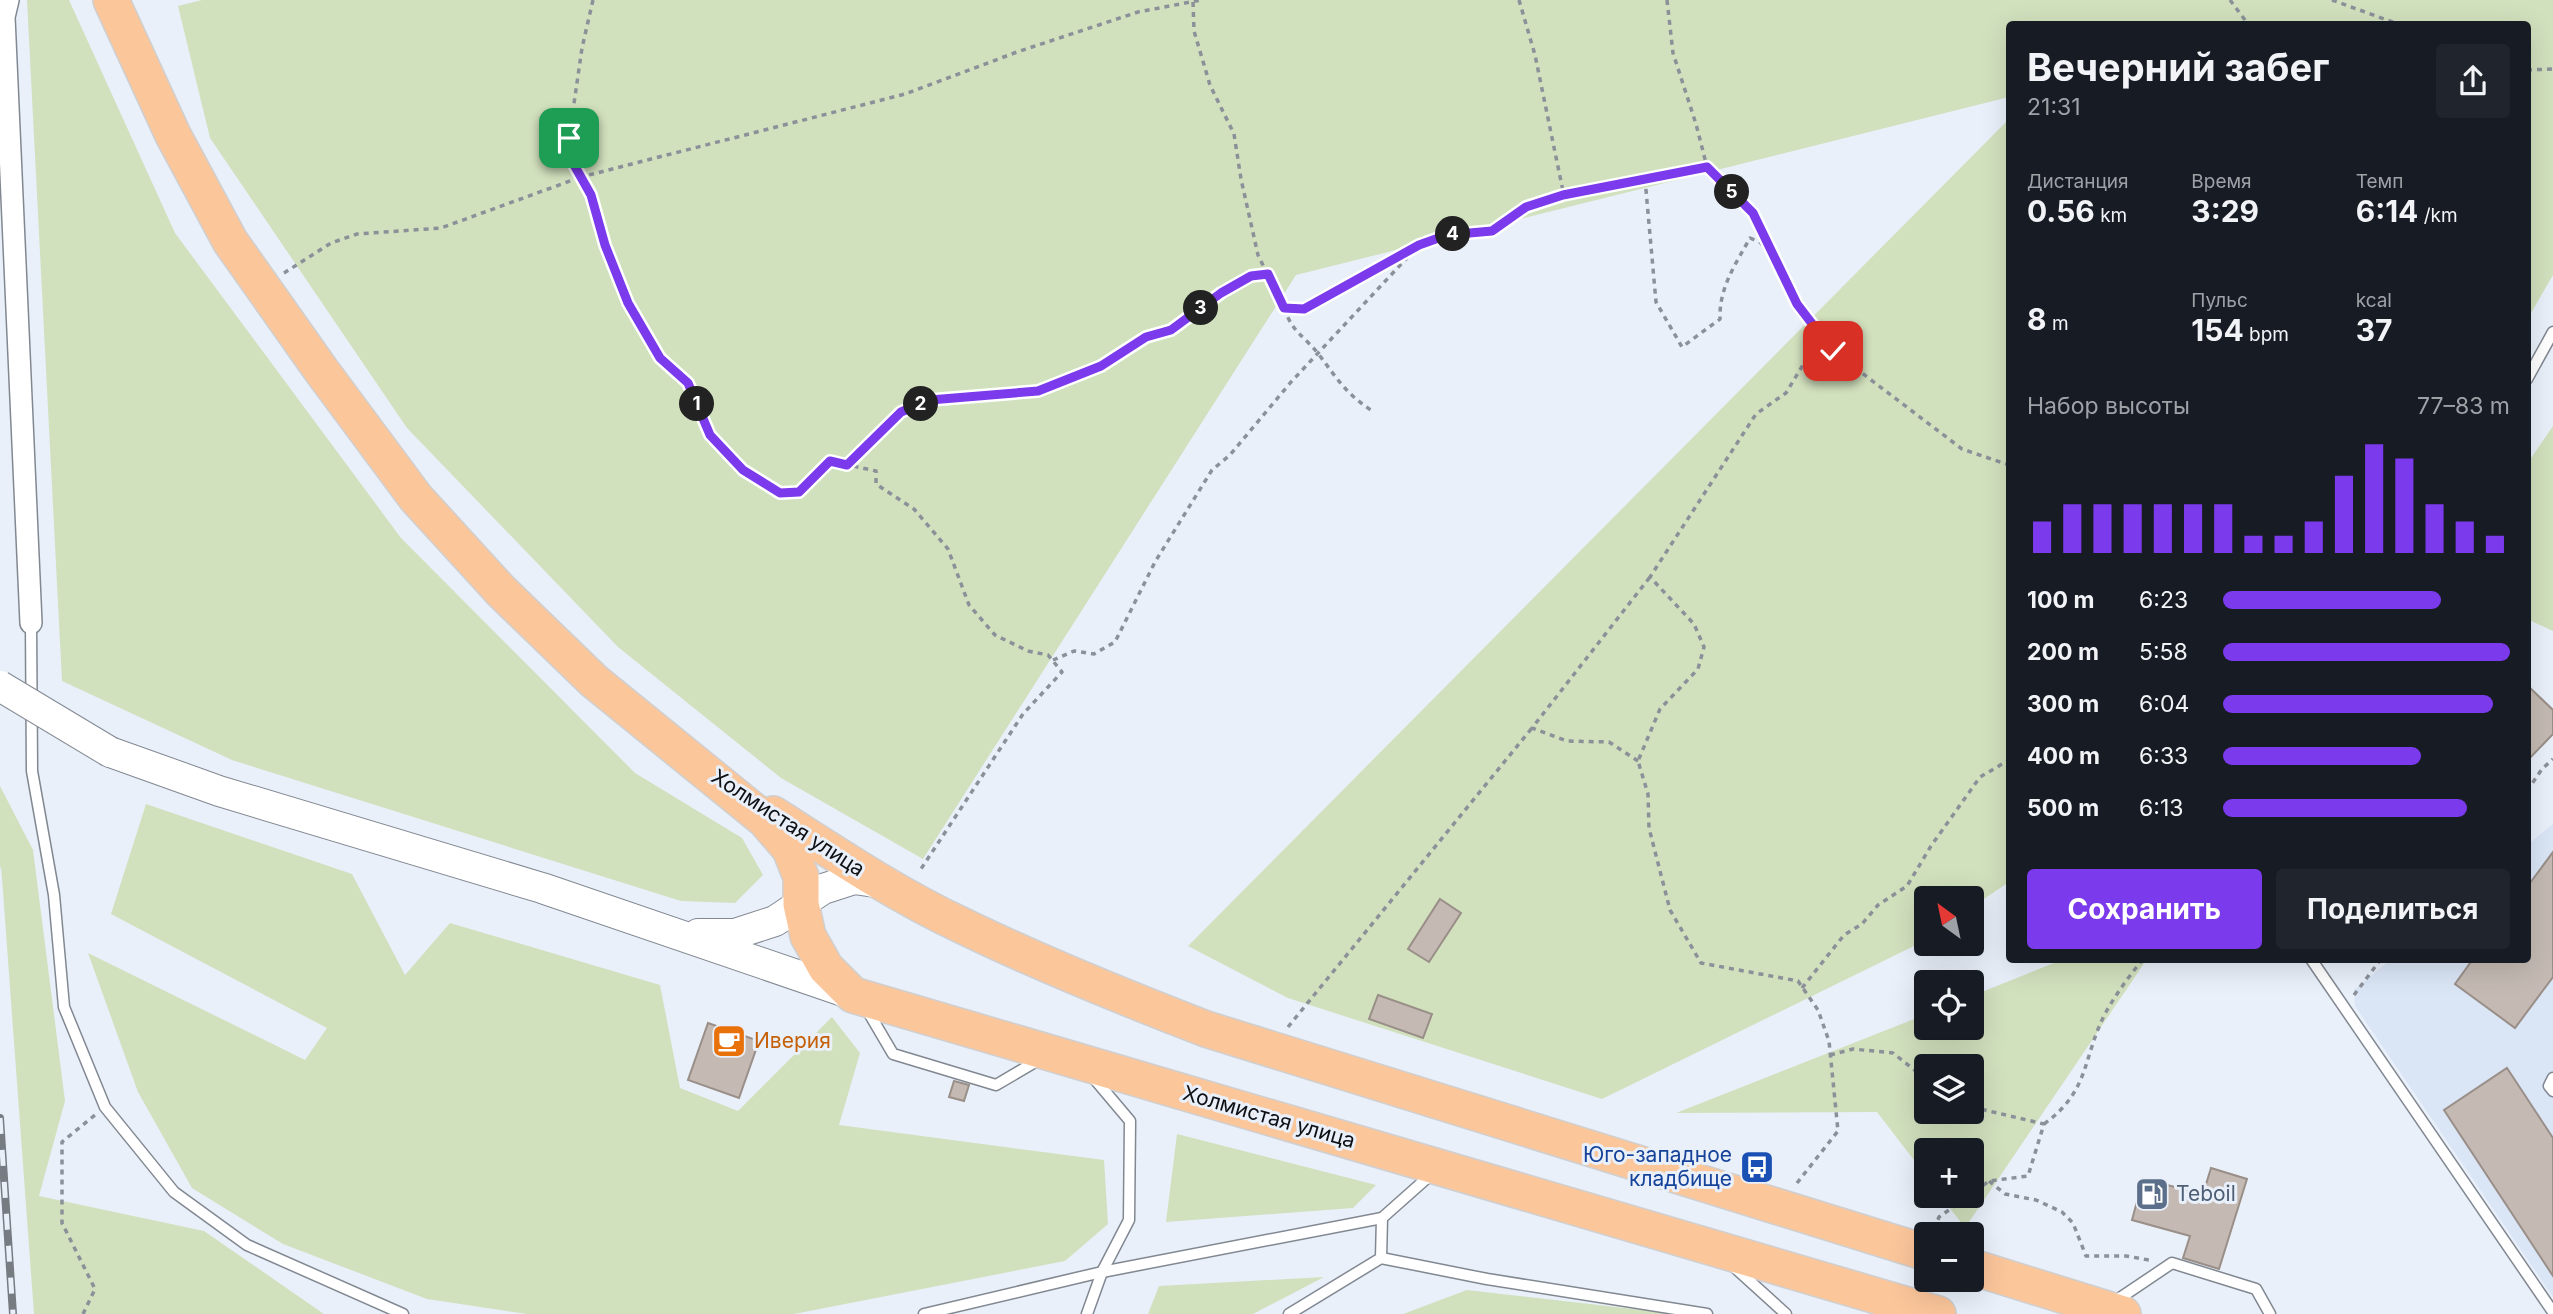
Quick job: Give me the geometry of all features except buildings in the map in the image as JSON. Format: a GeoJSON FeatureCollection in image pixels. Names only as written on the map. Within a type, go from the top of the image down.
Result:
{"type":"FeatureCollection","features":[{"type":"Feature","properties":{"kind":"highway"},"geometry":{"type":"LineString","coordinates":[[111,0],[173,135],[230,240],[344,402],[433,517],[501,591],[594,681],[702,768]]}},
{"type":"Feature","properties":{"kind":"highway","name":"Холмистая улица"},"geometry":{"type":"LineString","coordinates":[[702,768],[893,889],[959,925],[1100,989],[1206,1029],[1914,1249]]}},
{"type":"Feature","properties":{"kind":"highway","name":"Холмистая улица"},"geometry":{"type":"LineString","coordinates":[[702,768],[765,820],[790,849],[801,877],[801,904],[808,936],[826,968],[856,995],[1938,1314]]}},
{"type":"Feature","properties":{"kind":"highway"},"geometry":{"type":"LineString","coordinates":[[1751,1259],[1771,1205]]}},
{"type":"Feature","properties":{"kind":"highway"},"geometry":{"type":"LineString","coordinates":[[1984,1271],[2113,1311]]}},
{"type":"Feature","properties":{"kind":"main road"},"geometry":{"type":"LineString","coordinates":[[0,685],[110,752],[219,791],[542,888],[856,995]]}},
{"type":"Feature","properties":{"kind":"main road"},"geometry":{"type":"LineString","coordinates":[[646,924],[700,934],[735,934],[775,921],[823,889],[854,879],[893,889]]}},
{"type":"Feature","properties":{"kind":"street"},"geometry":{"type":"LineString","coordinates":[[8,0],[5,17],[31,623]]}},
{"type":"Feature","properties":{"kind":"lane"},"geometry":{"type":"LineString","coordinates":[[2531,372],[2553,332]]}},
{"type":"Feature","properties":{"kind":"lane"},"geometry":{"type":"LineString","coordinates":[[31,623],[32,771],[54,895],[64,1007],[105,1107],[174,1192],[247,1245],[403,1314]]}},
{"type":"Feature","properties":{"kind":"lane"},"geometry":{"type":"LineString","coordinates":[[2314,963],[2553,1312]]}},
{"type":"Feature","properties":{"kind":"lane"},"geometry":{"type":"LineString","coordinates":[[856,995],[893,1054],[996,1084],[1065,1057],[1130,1121],[1129,1220],[1102,1272],[1087,1314]]}},
{"type":"Feature","properties":{"kind":"lane"},"geometry":{"type":"LineString","coordinates":[[2553,1078],[2549,1086],[2553,1091]]}},
{"type":"Feature","properties":{"kind":"lane"},"geometry":{"type":"LineString","coordinates":[[924,1314],[1102,1272],[1382,1218],[1440,1167]]}},
{"type":"Feature","properties":{"kind":"lane"},"geometry":{"type":"LineString","coordinates":[[1381,1258],[1382,1218]]}},
{"type":"Feature","properties":{"kind":"lane"},"geometry":{"type":"LineString","coordinates":[[1711,1247],[1787,1314]]}},
{"type":"Feature","properties":{"kind":"lane"},"geometry":{"type":"LineString","coordinates":[[1289,1314],[1381,1258],[1487,1279],[1707,1314]]}},
{"type":"Feature","properties":{"kind":"lane"},"geometry":{"type":"LineString","coordinates":[[2113,1311],[2172,1263],[2256,1289],[2270,1314]]}},
{"type":"Feature","properties":{"kind":"path"},"geometry":{"type":"LineString","coordinates":[[593,0],[582,48],[569,138],[573,163],[582,177],[628,303],[660,358],[688,383],[710,435],[743,470],[780,493],[799,492],[830,461],[876,471],[876,484],[914,509],[948,549],[969,605],[995,635],[1028,651],[1048,655],[1062,672],[1023,714],[893,889]]}},
{"type":"Feature","properties":{"kind":"path"},"geometry":{"type":"LineString","coordinates":[[263,287],[331,243],[357,234],[441,228],[582,177],[905,94],[1017,52],[1138,12],[1201,0]]}},
{"type":"Feature","properties":{"kind":"path"},"geometry":{"type":"LineString","coordinates":[[1518,0],[1535,55],[1563,195]]}},
{"type":"Feature","properties":{"kind":"path"},"geometry":{"type":"LineString","coordinates":[[1667,0],[1672,53],[1696,124],[1707,167],[1753,213],[1797,304],[1833,351],[1962,449],[2006,464]]}},
{"type":"Feature","properties":{"kind":"path"},"geometry":{"type":"LineString","coordinates":[[2230,0],[2246,21]]}},
{"type":"Feature","properties":{"kind":"path"},"geometry":{"type":"LineString","coordinates":[[2332,0],[2390,21]]}},
{"type":"Feature","properties":{"kind":"path"},"geometry":{"type":"LineString","coordinates":[[1194,1],[1194,31],[1210,85],[1234,134],[1255,242],[1290,327],[1318,354],[1343,387],[1359,403],[1374,412]]}},
{"type":"Feature","properties":{"kind":"path"},"geometry":{"type":"LineString","coordinates":[[2531,70],[2553,69]]}},
{"type":"Feature","properties":{"kind":"path"},"geometry":{"type":"LineString","coordinates":[[1284,308],[1304,309],[1419,245],[1447,235],[1492,231],[1526,207],[1563,195],[1707,167]]}},
{"type":"Feature","properties":{"kind":"path"},"geometry":{"type":"LineString","coordinates":[[1645,179],[1656,302],[1678,345],[1682,347],[1720,319],[1720,301],[1728,275],[1750,238],[1760,242],[1777,262]]}},
{"type":"Feature","properties":{"kind":"path"},"geometry":{"type":"LineString","coordinates":[[1053,660],[1073,651],[1094,654],[1115,642],[1155,562],[1212,470],[1230,455],[1318,354],[1419,245]]}},
{"type":"Feature","properties":{"kind":"path"},"geometry":{"type":"LineString","coordinates":[[847,465],[901,412],[930,400],[1038,391],[1101,366],[1146,337],[1171,330],[1221,293],[1251,276],[1268,274]]}},
{"type":"Feature","properties":{"kind":"path"},"geometry":{"type":"LineString","coordinates":[[1270,1049],[1532,728],[1650,577],[1756,414],[1786,393],[1821,334]]}},
{"type":"Feature","properties":{"kind":"path"},"geometry":{"type":"LineString","coordinates":[[1650,577],[1694,624],[1704,647],[1698,669],[1660,709],[1638,761],[1648,794],[1649,828],[1670,910],[1701,964],[1798,982],[1818,1010],[1829,1041],[1838,1131],[1771,1205]]}},
{"type":"Feature","properties":{"kind":"path"},"geometry":{"type":"LineString","coordinates":[[1532,728],[1567,741],[1609,742],[1638,761]]}},
{"type":"Feature","properties":{"kind":"path"},"geometry":{"type":"LineString","coordinates":[[2531,785],[2553,759]]}},
{"type":"Feature","properties":{"kind":"path"},"geometry":{"type":"LineString","coordinates":[[1802,988],[1844,935],[1862,924],[1878,905],[1907,886],[1931,846],[1980,777],[2006,762]]}},
{"type":"Feature","properties":{"kind":"path"},"geometry":{"type":"LineString","coordinates":[[1984,1185],[1989,1181],[2028,1176],[2045,1124],[2063,1110],[2083,1080],[2105,1014],[2140,963]]}},
{"type":"Feature","properties":{"kind":"path"},"geometry":{"type":"LineString","coordinates":[[2345,1008],[2378,963]]}},
{"type":"Feature","properties":{"kind":"path"},"geometry":{"type":"LineString","coordinates":[[1830,1055],[1853,1049],[1894,1053],[1914,1069]]}},
{"type":"Feature","properties":{"kind":"path"},"geometry":{"type":"LineString","coordinates":[[83,1314],[95,1289],[62,1223],[62,1142],[105,1107]]}},
{"type":"Feature","properties":{"kind":"path"},"geometry":{"type":"LineString","coordinates":[[1984,1110],[2045,1124]]}},
{"type":"Feature","properties":{"kind":"path"},"geometry":{"type":"LineString","coordinates":[[1989,1181],[2005,1194],[2036,1200],[2062,1212],[2073,1223],[2085,1256],[2126,1256],[2172,1263]]}},
{"type":"Feature","properties":{"kind":"path"},"geometry":{"type":"LineString","coordinates":[[1937,1222],[1939,1217],[1952,1208]]}},
{"type":"Feature","properties":{"kind":"shaded area"},"geometry":{"type":"Polygon","coordinates":[[[2553,824],[2553,1297],[2355,1006],[2354,990],[2386,963],[2531,963],[2531,842],[2553,824]]]}},
{"type":"Feature","properties":{"kind":"green space"},"geometry":{"type":"Polygon","coordinates":[[[27,0],[69,0],[175,233],[401,538],[635,773],[742,838],[763,875],[735,903],[681,901],[232,760],[62,681],[27,0]]]}},
{"type":"Feature","properties":{"kind":"green space"},"geometry":{"type":"Polygon","coordinates":[[[202,0],[2553,0],[2553,275],[2531,313],[2531,21],[2006,21],[2006,98],[1296,275],[923,859],[781,778],[618,647],[407,428],[210,138],[178,6],[202,0]]]}},
{"type":"Feature","properties":{"kind":"green space"},"geometry":{"type":"Polygon","coordinates":[[[2006,122],[2006,884],[1984,899],[1984,886],[1914,886],[1914,946],[1602,1099],[1288,998],[1188,946],[2006,122]]]}},
{"type":"Feature","properties":{"kind":"green space"},"geometry":{"type":"Polygon","coordinates":[[[2553,426],[2553,631],[2531,621],[2531,458],[2553,426]]]}},
{"type":"Feature","properties":{"kind":"green space"},"geometry":{"type":"Polygon","coordinates":[[[0,786],[33,850],[65,1101],[39,1196],[204,1231],[324,1314],[34,1314],[1,865],[0,871],[0,786]]]}},
{"type":"Feature","properties":{"kind":"green space"},"geometry":{"type":"Polygon","coordinates":[[[146,804],[352,874],[405,975],[450,923],[660,985],[680,1088],[738,1111],[832,1017],[860,1053],[839,1125],[1104,1160],[1108,1224],[1065,1261],[794,1314],[527,1314],[427,1299],[283,1244],[192,1188],[138,1092],[88,953],[305,1060],[327,1028],[111,914],[146,804]]]}},
{"type":"Feature","properties":{"kind":"green space"},"geometry":{"type":"Polygon","coordinates":[[[2054,963],[2144,963],[1984,1200],[1984,1138],[1914,1138],[1914,1160],[1877,1112],[1676,1113],[1914,1019],[1914,1040],[1984,1040],[1984,991],[2054,963]]]}},
{"type":"Feature","properties":{"kind":"green space"},"geometry":{"type":"Polygon","coordinates":[[[1177,1134],[1376,1185],[1353,1208],[1166,1222],[1177,1134]]]}},
{"type":"Feature","properties":{"kind":"green space"},"geometry":{"type":"Polygon","coordinates":[[[1950,1208],[1979,1208],[1969,1222],[1960,1222],[1950,1208]]]}},
{"type":"Feature","properties":{"kind":"green space"},"geometry":{"type":"Polygon","coordinates":[[[1324,1277],[1253,1314],[1148,1314],[1159,1286],[1324,1277]]]}},
{"type":"Feature","properties":{"kind":"green space"},"geometry":{"type":"Polygon","coordinates":[[[1467,1290],[1677,1314],[1403,1314],[1467,1290]]]}},
{"type":"Feature","properties":{"kind":"railway"},"geometry":{"type":"LineString","coordinates":[[0,1118],[13,1314]]}},
{"type":"Feature","properties":{"kind":"place","name":"Иверия"},"geometry":{"type":"Point","coordinates":[729,1041]}},
{"type":"Feature","properties":{"kind":"place","name":"Юго-западное кладбище"},"geometry":{"type":"Point","coordinates":[1757,1167]}},
{"type":"Feature","properties":{"kind":"place","name":"Teboil"},"geometry":{"type":"Point","coordinates":[2152,1194]}},
{"type":"Feature","properties":{"kind":"route"},"geometry":{"type":"LineString","coordinates":[[569,138],[573,163],[591,195],[605,245],[628,303],[660,358],[688,383],[710,435],[743,470],[780,493],[799,492],[830,461],[847,465],[901,412],[930,400],[1038,391],[1101,366],[1146,337],[1171,330],[1221,293],[1251,276],[1268,274],[1284,308],[1304,309],[1419,245],[1447,235],[1492,231],[1526,207],[1563,195],[1707,167],[1753,213],[1797,304],[1833,351]]}}]}
